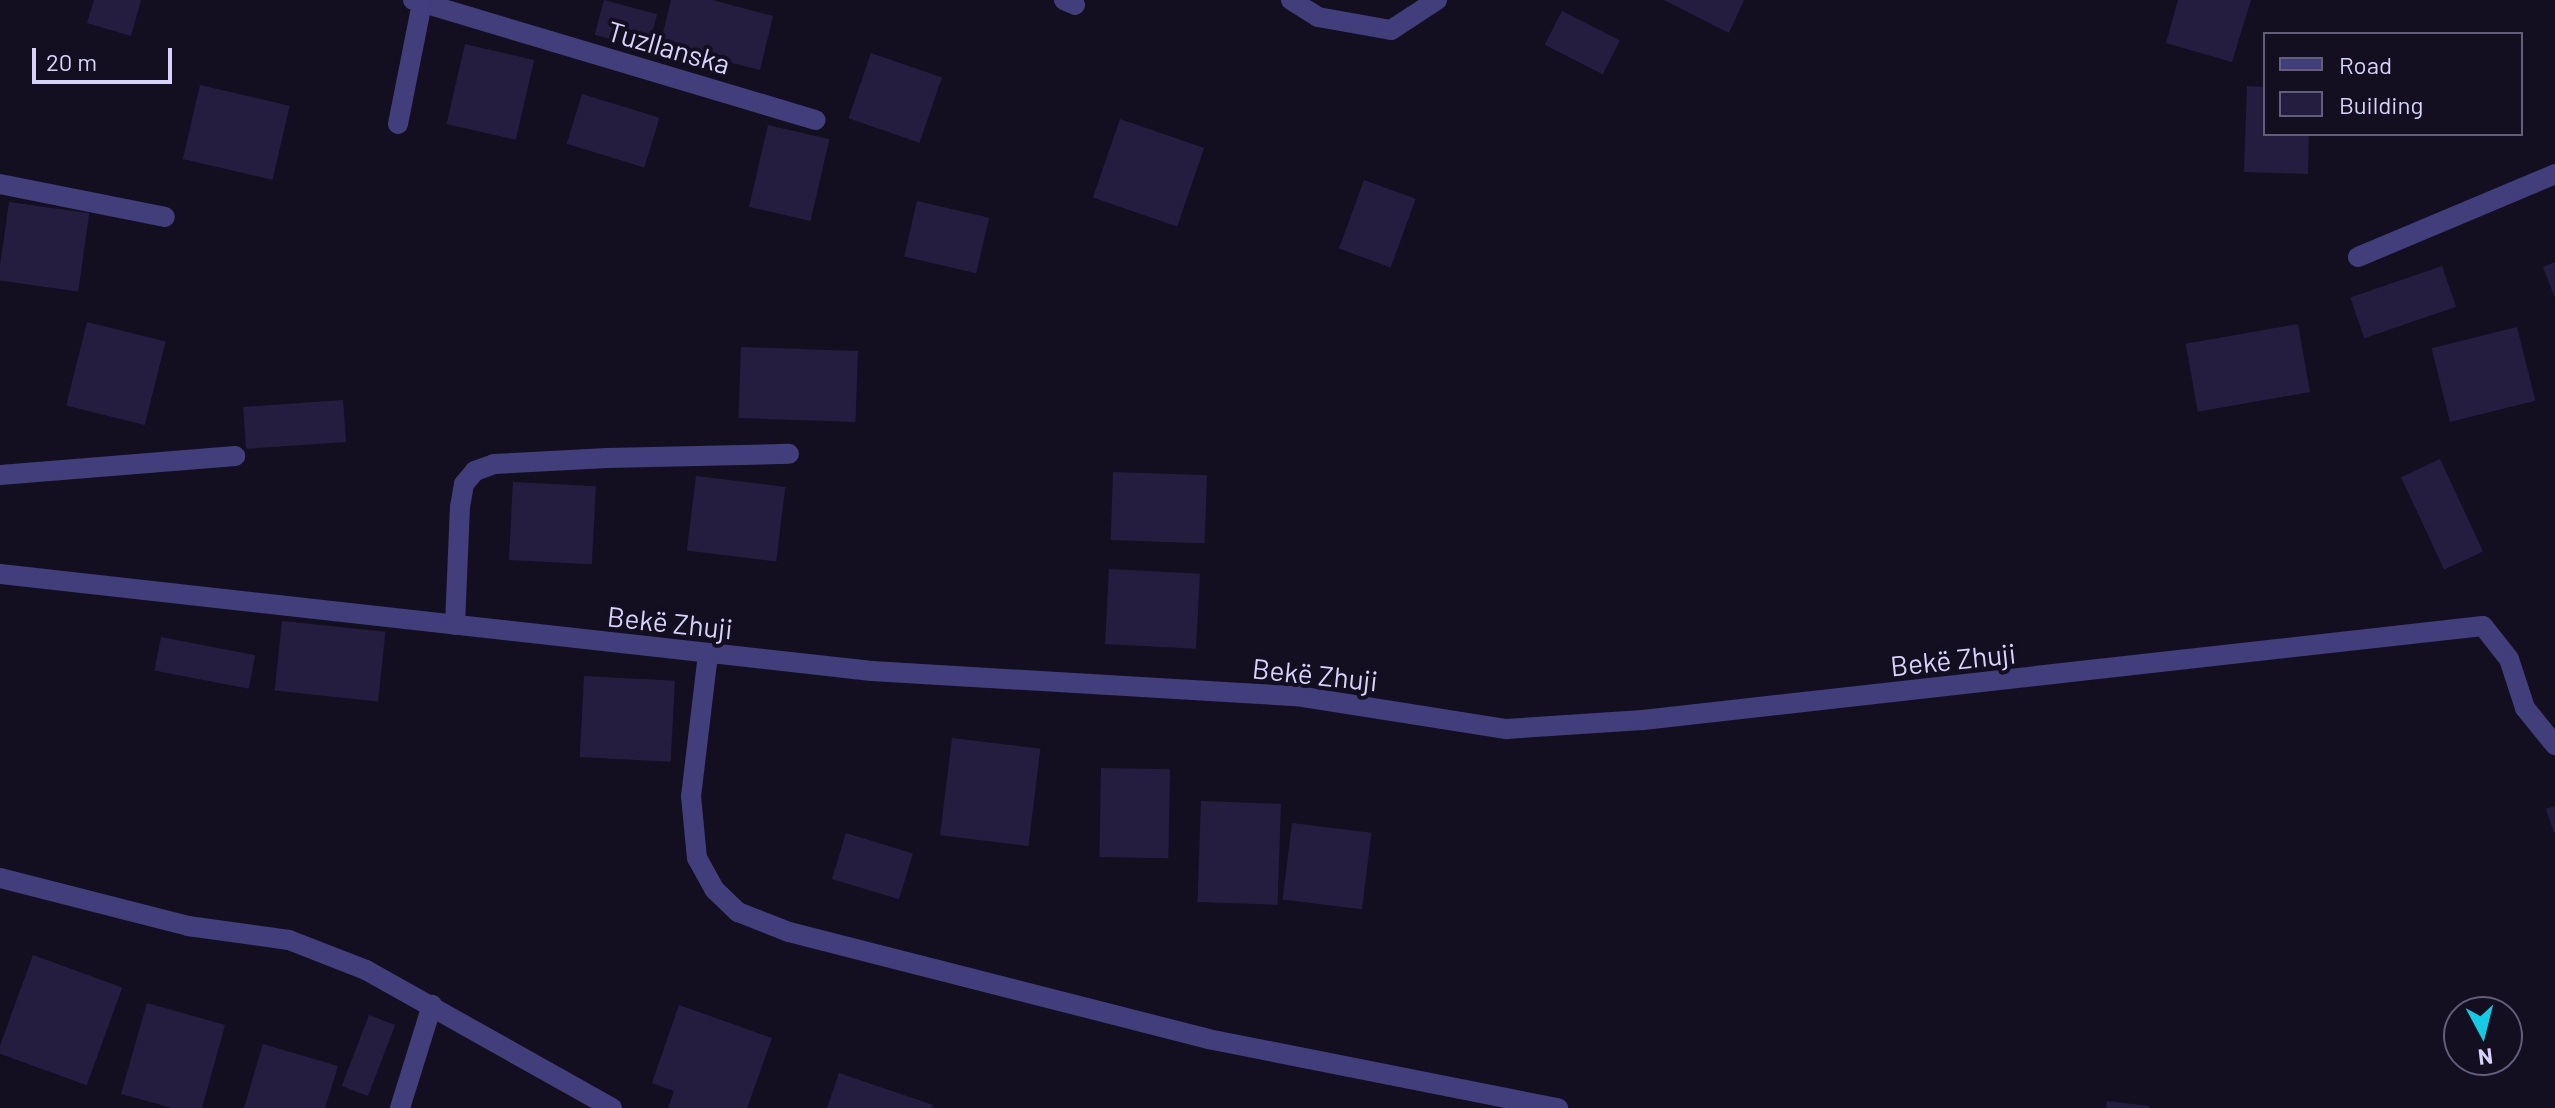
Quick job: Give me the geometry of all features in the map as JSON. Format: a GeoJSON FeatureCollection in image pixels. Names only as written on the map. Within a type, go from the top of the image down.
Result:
{"type":"FeatureCollection","features":[{"type":"Feature","properties":{"kind":"street"},"geometry":{"type":"LineString","coordinates":[[1291,0],[1318,17],[1391,30],[1437,0]]}},
{"type":"Feature","properties":{"kind":"street"},"geometry":{"type":"LineString","coordinates":[[398,124],[417,2]]}},
{"type":"Feature","properties":{"kind":"street","name":"Tuzllanska"},"geometry":{"type":"LineString","coordinates":[[417,2],[816,120]]}},
{"type":"Feature","properties":{"kind":"street"},"geometry":{"type":"LineString","coordinates":[[2358,257],[2555,174]]}},
{"type":"Feature","properties":{"kind":"street"},"geometry":{"type":"LineString","coordinates":[[0,184],[165,217]]}},
{"type":"Feature","properties":{"kind":"street"},"geometry":{"type":"LineString","coordinates":[[455,625],[460,507],[464,484],[475,471],[494,464],[565,460],[789,454]]}},
{"type":"Feature","properties":{"kind":"street"},"geometry":{"type":"LineString","coordinates":[[0,475],[235,456]]}},
{"type":"Feature","properties":{"kind":"street","name":"Bekë Zhuji"},"geometry":{"type":"LineString","coordinates":[[0,574],[872,671],[1297,696],[1506,729],[1659,718],[2483,626],[2509,659],[2525,708],[2555,745]]}},
{"type":"Feature","properties":{"kind":"street"},"geometry":{"type":"LineString","coordinates":[[708,654],[691,796],[697,858],[715,890],[738,912],[789,932],[1208,1039],[1558,1108]]}},
{"type":"Feature","properties":{"kind":"street"},"geometry":{"type":"LineString","coordinates":[[0,878],[188,926],[289,940],[366,970],[612,1108]]}},
{"type":"Feature","properties":{"kind":"street"},"geometry":{"type":"LineString","coordinates":[[400,1108],[432,1005]]}},
{"type":"Feature","properties":{"kind":"building"},"geometry":{"type":"Polygon","coordinates":[[[94,0],[141,0],[131,36],[87,23],[94,0]]]}},
{"type":"Feature","properties":{"kind":"building"},"geometry":{"type":"Polygon","coordinates":[[[604,0],[657,14],[648,49],[595,35],[604,0]]]}},
{"type":"Feature","properties":{"kind":"building"},"geometry":{"type":"Polygon","coordinates":[[[671,0],[712,0],[773,16],[760,70],[660,45],[671,0]]]}},
{"type":"Feature","properties":{"kind":"building"},"geometry":{"type":"Polygon","coordinates":[[[1664,0],[1744,0],[1729,33],[1664,0]]]}},
{"type":"Feature","properties":{"kind":"building"},"geometry":{"type":"Polygon","coordinates":[[[2178,0],[2251,0],[2232,62],[2166,43],[2178,0]]]}},
{"type":"Feature","properties":{"kind":"building"},"geometry":{"type":"Polygon","coordinates":[[[1562,11],[1620,41],[1603,74],[1545,45],[1562,11]]]}},
{"type":"Feature","properties":{"kind":"building"},"geometry":{"type":"Polygon","coordinates":[[[465,44],[534,60],[516,140],[447,124],[465,44]]]}},
{"type":"Feature","properties":{"kind":"building"},"geometry":{"type":"Polygon","coordinates":[[[871,53],[942,77],[919,143],[849,118],[871,53]]]}},
{"type":"Feature","properties":{"kind":"building"},"geometry":{"type":"Polygon","coordinates":[[[200,85],[290,106],[273,180],[183,159],[200,85]]]}},
{"type":"Feature","properties":{"kind":"building"},"geometry":{"type":"Polygon","coordinates":[[[2247,86],[2263,87],[2263,136],[2309,136],[2308,174],[2244,172],[2247,86]]]}},
{"type":"Feature","properties":{"kind":"building"},"geometry":{"type":"Polygon","coordinates":[[[582,94],[659,118],[644,167],[567,144],[582,94]]]}},
{"type":"Feature","properties":{"kind":"building"},"geometry":{"type":"Polygon","coordinates":[[[1120,119],[1204,148],[1177,226],[1093,197],[1120,119]]]}},
{"type":"Feature","properties":{"kind":"building"},"geometry":{"type":"Polygon","coordinates":[[[768,125],[829,139],[810,221],[749,207],[768,125]]]}},
{"type":"Feature","properties":{"kind":"building"},"geometry":{"type":"Polygon","coordinates":[[[1364,180],[1416,199],[1391,267],[1339,249],[1364,180]]]}},
{"type":"Feature","properties":{"kind":"building"},"geometry":{"type":"Polygon","coordinates":[[[917,201],[989,218],[976,273],[904,257],[917,201]]]}},
{"type":"Feature","properties":{"kind":"building"},"geometry":{"type":"Polygon","coordinates":[[[9,202],[89,213],[78,292],[0,281],[9,202]]]}},
{"type":"Feature","properties":{"kind":"building"},"geometry":{"type":"Polygon","coordinates":[[[2555,262],[2555,298],[2543,267],[2555,262]]]}},
{"type":"Feature","properties":{"kind":"building"},"geometry":{"type":"Polygon","coordinates":[[[2442,266],[2456,307],[2364,338],[2350,298],[2442,266]]]}},
{"type":"Feature","properties":{"kind":"building"},"geometry":{"type":"Polygon","coordinates":[[[87,322],[166,342],[145,425],[66,405],[87,322]]]}},
{"type":"Feature","properties":{"kind":"building"},"geometry":{"type":"Polygon","coordinates":[[[2298,324],[2310,392],[2198,412],[2186,344],[2298,324]]]}},
{"type":"Feature","properties":{"kind":"building"},"geometry":{"type":"Polygon","coordinates":[[[2517,327],[2535,401],[2450,422],[2432,348],[2517,327]]]}},
{"type":"Feature","properties":{"kind":"building"},"geometry":{"type":"Polygon","coordinates":[[[741,347],[858,351],[855,422],[739,418],[741,347]]]}},
{"type":"Feature","properties":{"kind":"building"},"geometry":{"type":"Polygon","coordinates":[[[343,400],[346,442],[246,449],[243,407],[343,400]]]}},
{"type":"Feature","properties":{"kind":"building"},"geometry":{"type":"Polygon","coordinates":[[[2440,459],[2483,551],[2444,570],[2401,477],[2440,459]]]}},
{"type":"Feature","properties":{"kind":"building"},"geometry":{"type":"Polygon","coordinates":[[[1113,472],[1207,475],[1205,543],[1111,540],[1113,472]]]}},
{"type":"Feature","properties":{"kind":"building"},"geometry":{"type":"Polygon","coordinates":[[[696,476],[785,487],[776,561],[687,550],[696,476]]]}},
{"type":"Feature","properties":{"kind":"building"},"geometry":{"type":"Polygon","coordinates":[[[513,482],[596,486],[592,564],[509,560],[513,482]]]}},
{"type":"Feature","properties":{"kind":"building"},"geometry":{"type":"Polygon","coordinates":[[[1109,569],[1200,574],[1196,649],[1105,644],[1109,569]]]}},
{"type":"Feature","properties":{"kind":"building"},"geometry":{"type":"Polygon","coordinates":[[[282,621],[385,632],[378,701],[275,691],[282,621]]]}},
{"type":"Feature","properties":{"kind":"building"},"geometry":{"type":"Polygon","coordinates":[[[161,637],[255,655],[249,689],[155,670],[161,637]]]}},
{"type":"Feature","properties":{"kind":"building"},"geometry":{"type":"Polygon","coordinates":[[[584,676],[675,681],[671,762],[580,757],[584,676]]]}},
{"type":"Feature","properties":{"kind":"building"},"geometry":{"type":"Polygon","coordinates":[[[952,738],[1040,749],[1028,846],[940,835],[952,738]]]}},
{"type":"Feature","properties":{"kind":"building"},"geometry":{"type":"Polygon","coordinates":[[[1101,768],[1170,769],[1168,858],[1099,857],[1101,768]]]}},
{"type":"Feature","properties":{"kind":"building"},"geometry":{"type":"Polygon","coordinates":[[[1201,801],[1281,804],[1277,905],[1197,902],[1201,801]]]}},
{"type":"Feature","properties":{"kind":"building"},"geometry":{"type":"Polygon","coordinates":[[[2555,806],[2555,833],[2554,833],[2546,809],[2555,806]]]}},
{"type":"Feature","properties":{"kind":"building"},"geometry":{"type":"Polygon","coordinates":[[[1292,823],[1371,833],[1362,909],[1283,899],[1292,823]]]}},
{"type":"Feature","properties":{"kind":"building"},"geometry":{"type":"Polygon","coordinates":[[[846,833],[913,853],[899,899],[832,879],[846,833]]]}},
{"type":"Feature","properties":{"kind":"building"},"geometry":{"type":"Polygon","coordinates":[[[33,955],[122,987],[87,1085],[0,1054],[0,1046],[33,955]]]}},
{"type":"Feature","properties":{"kind":"building"},"geometry":{"type":"Polygon","coordinates":[[[147,1003],[225,1025],[202,1108],[172,1108],[121,1094],[147,1003]]]}},
{"type":"Feature","properties":{"kind":"building"},"geometry":{"type":"Polygon","coordinates":[[[679,1005],[772,1038],[747,1108],[668,1108],[674,1091],[652,1083],[679,1005]]]}},
{"type":"Feature","properties":{"kind":"building"},"geometry":{"type":"Polygon","coordinates":[[[369,1015],[395,1025],[368,1096],[342,1086],[369,1015]]]}},
{"type":"Feature","properties":{"kind":"building"},"geometry":{"type":"Polygon","coordinates":[[[263,1044],[338,1066],[325,1108],[244,1108],[263,1044]]]}},
{"type":"Feature","properties":{"kind":"building"},"geometry":{"type":"Polygon","coordinates":[[[839,1073],[933,1105],[932,1108],[827,1108],[839,1073]]]}},
{"type":"Feature","properties":{"kind":"building"},"geometry":{"type":"Polygon","coordinates":[[[2107,1101],[2149,1106],[2149,1108],[2106,1108],[2107,1101]]]}}]}
